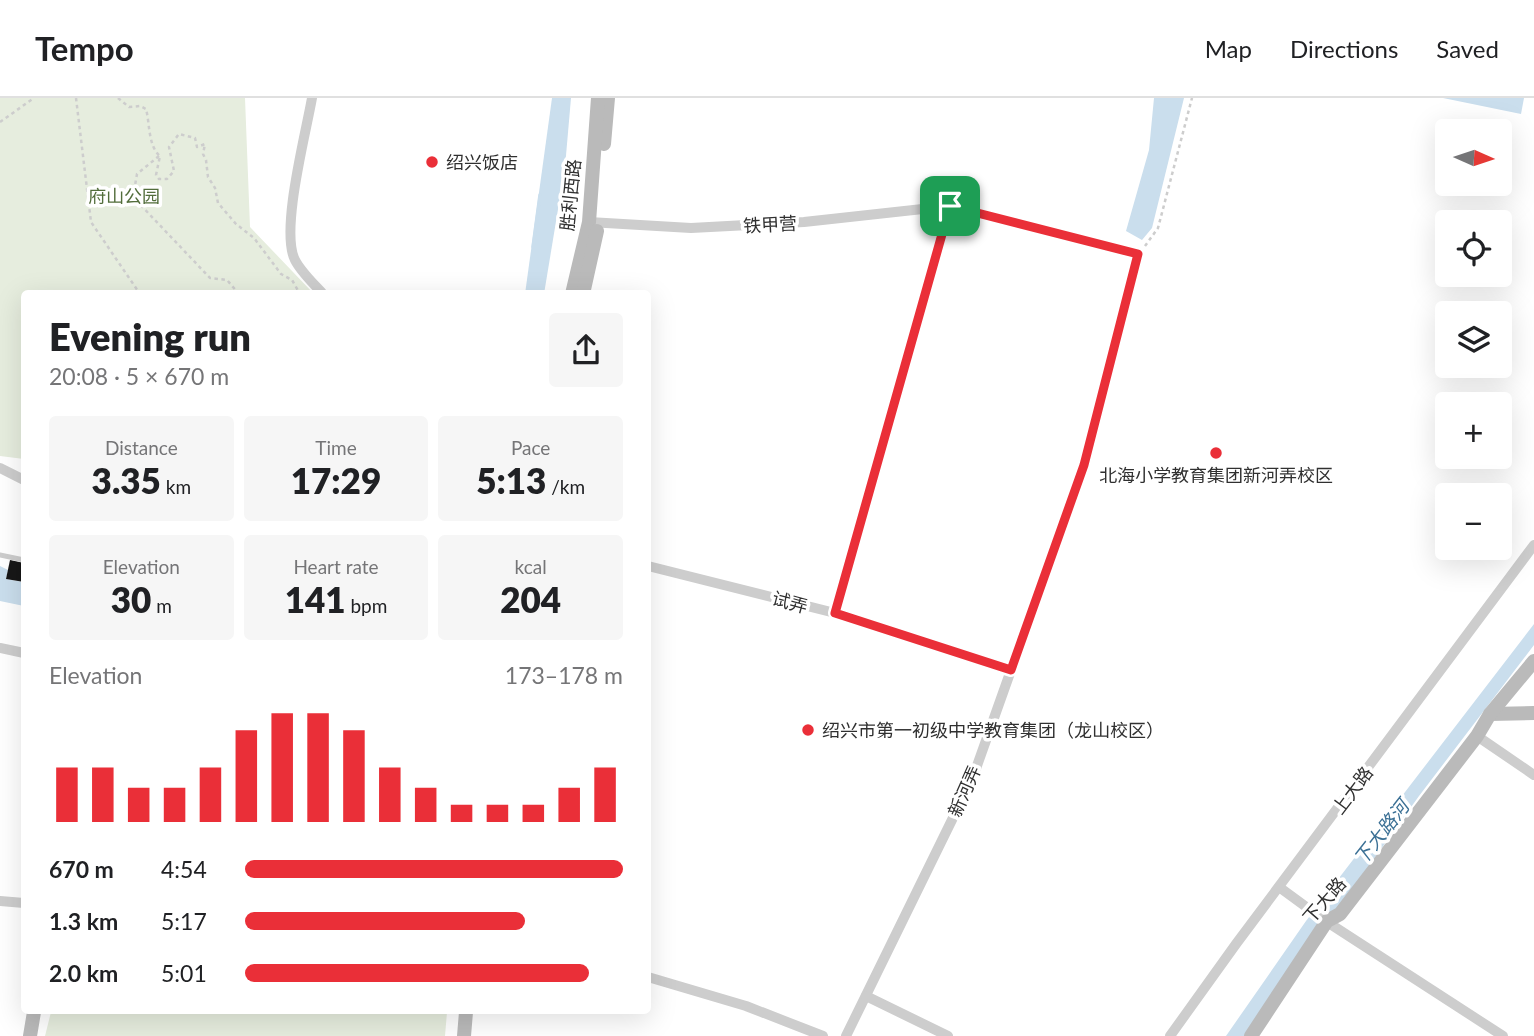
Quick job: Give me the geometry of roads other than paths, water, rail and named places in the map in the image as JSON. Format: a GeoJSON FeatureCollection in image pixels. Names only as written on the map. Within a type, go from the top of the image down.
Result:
{"type":"FeatureCollection","features":[{"type":"Feature","properties":{"kind":"street"},"geometry":{"type":"LineString","coordinates":[[312,98],[289,222],[295,260],[320,290]]}},
{"type":"Feature","properties":{"kind":"street","name":"胜利西路"},"geometry":{"type":"LineString","coordinates":[[573,290],[594,223],[598,98]]}},
{"type":"Feature","properties":{"kind":"street","name":"胜利西路"},"geometry":{"type":"LineString","coordinates":[[584,290],[594,223],[607,98]]}},
{"type":"Feature","properties":{"kind":"street"},"geometry":{"type":"LineString","coordinates":[[835,613],[950,206]]}},
{"type":"Feature","properties":{"kind":"street","name":"铁甲营"},"geometry":{"type":"LineString","coordinates":[[594,223],[691,228],[804,222],[950,206]]}},
{"type":"Feature","properties":{"kind":"street","name":"新河弄"},"geometry":{"type":"LineString","coordinates":[[846,1036],[972,777],[1084,465],[1138,254],[950,206]]}},
{"type":"Feature","properties":{"kind":"street"},"geometry":{"type":"LineString","coordinates":[[0,468],[21,478]]}},
{"type":"Feature","properties":{"kind":"street","name":"上大路"},"geometry":{"type":"LineString","coordinates":[[1170,1036],[1534,545]]}},
{"type":"Feature","properties":{"kind":"street","name":"试弄"},"geometry":{"type":"LineString","coordinates":[[651,567],[835,613],[1011,670]]}},
{"type":"Feature","properties":{"kind":"street"},"geometry":{"type":"LineString","coordinates":[[0,648],[21,652]]}},
{"type":"Feature","properties":{"kind":"street","name":"下大路"},"geometry":{"type":"LineString","coordinates":[[1251,1036],[1326,921],[1340,914],[1534,661]]}},
{"type":"Feature","properties":{"kind":"street"},"geometry":{"type":"LineString","coordinates":[[1490,715],[1534,713]]}},
{"type":"Feature","properties":{"kind":"street"},"geometry":{"type":"LineString","coordinates":[[1477,736],[1534,775]]}},
{"type":"Feature","properties":{"kind":"street"},"geometry":{"type":"LineString","coordinates":[[1279,887],[1326,921],[1503,1036]]}},
{"type":"Feature","properties":{"kind":"street"},"geometry":{"type":"LineString","coordinates":[[0,901],[21,903]]}},
{"type":"Feature","properties":{"kind":"street"},"geometry":{"type":"LineString","coordinates":[[651,978],[746,1006],[822,1036]]}},
{"type":"Feature","properties":{"kind":"street"},"geometry":{"type":"LineString","coordinates":[[866,996],[948,1036]]}},
{"type":"Feature","properties":{"kind":"street"},"geometry":{"type":"LineString","coordinates":[[30,1036],[34,1014]]}},
{"type":"Feature","properties":{"kind":"street"},"geometry":{"type":"LineString","coordinates":[[464,1036],[466,1014]]}},
{"type":"Feature","properties":{"kind":"street"},"geometry":{"type":"LineString","coordinates":[[474,1036],[475,1014]]}},
{"type":"Feature","properties":{"kind":"lane"},"geometry":{"type":"LineString","coordinates":[[0,555],[21,559]]}},
{"type":"Feature","properties":{"kind":"water"},"geometry":{"type":"Polygon","coordinates":[[[552,98],[571,98],[565,167],[545,290],[526,290],[552,98]]]}},
{"type":"Feature","properties":{"kind":"water"},"geometry":{"type":"Polygon","coordinates":[[[1154,98],[1184,98],[1152,228],[1142,240],[1126,231],[1149,150],[1154,98]]]}},
{"type":"Feature","properties":{"kind":"water"},"geometry":{"type":"Polygon","coordinates":[[[1443,98],[1524,98],[1521,114],[1443,98]]]}},
{"type":"Feature","properties":{"kind":"water"},"geometry":{"type":"Polygon","coordinates":[[[0,566],[8,570],[6,579],[21,582],[21,605],[0,601],[0,566]]]}},
{"type":"Feature","properties":{"kind":"water","name":"下大路河"},"geometry":{"type":"Polygon","coordinates":[[[1534,624],[1534,645],[1419,796],[1247,1036],[1226,1036],[1306,921],[1534,624]]]}},
{"type":"Feature","properties":{"kind":"waterway"},"geometry":{"type":"LineString","coordinates":[[533,247],[540,195]]}},
{"type":"Feature","properties":{"kind":"place","name":"绍兴饭店"},"geometry":{"type":"Point","coordinates":[432,162]}},
{"type":"Feature","properties":{"kind":"place","name":"北海小学教育集团新河弄校区"},"geometry":{"type":"Point","coordinates":[1216,453]}},
{"type":"Feature","properties":{"kind":"place","name":"绍兴市第一初级中学教育集团（龙山校区）"},"geometry":{"type":"Point","coordinates":[808,730]}},
{"type":"Feature","properties":{"kind":"park label","name":"府山公园"},"geometry":{"type":"Point","coordinates":[124,196]}}]}
